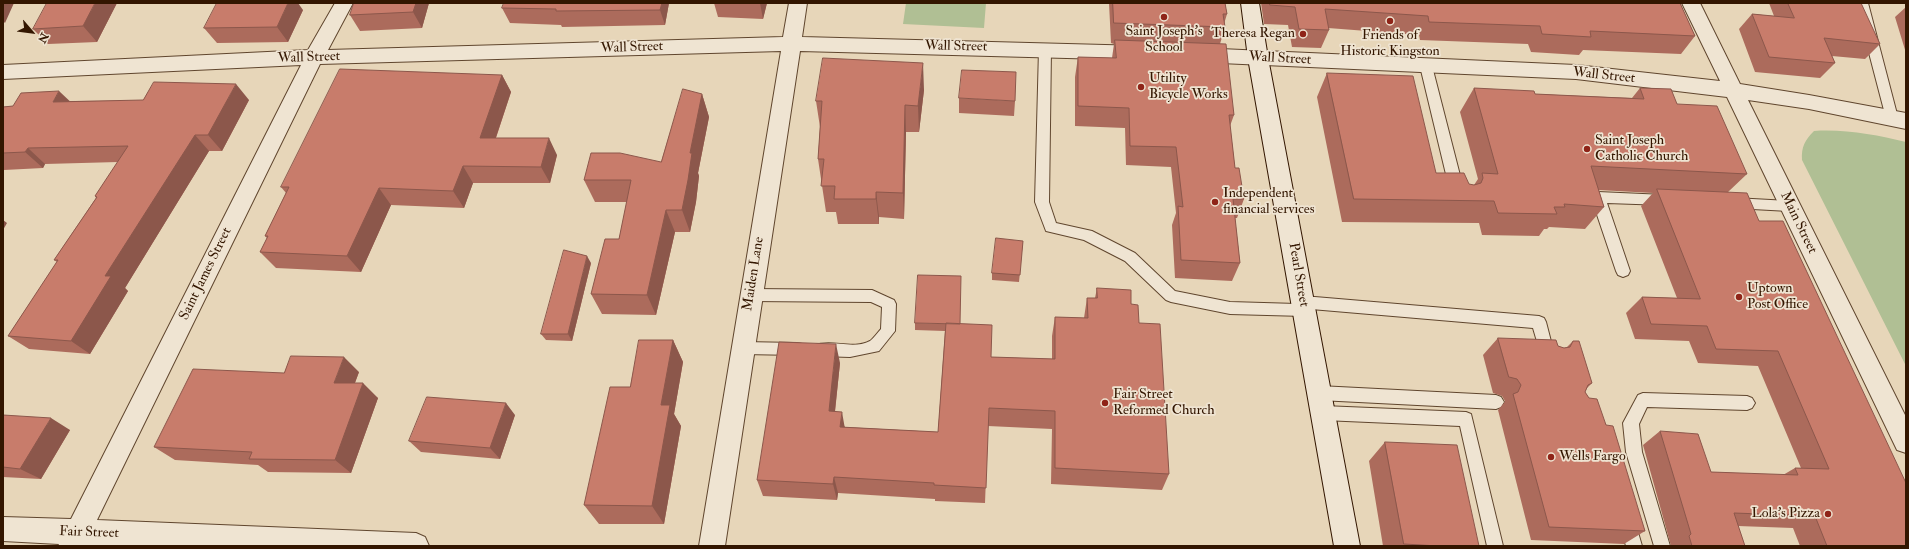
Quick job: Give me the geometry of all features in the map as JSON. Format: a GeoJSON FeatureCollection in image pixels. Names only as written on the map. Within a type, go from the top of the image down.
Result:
{"type":"FeatureCollection","features":[{"type":"Feature","properties":{"kind":"street","name":"Saint James Street"},"geometry":{"type":"LineString","coordinates":[[74,539],[314,57],[344,3]]}},
{"type":"Feature","properties":{"kind":"street","name":"Maiden Lane"},"geometry":{"type":"LineString","coordinates":[[712,546],[798,3]]}},
{"type":"Feature","properties":{"kind":"street","name":"Pearl Street"},"geometry":{"type":"LineString","coordinates":[[1250,3],[1258,58],[1347,546]]}},
{"type":"Feature","properties":{"kind":"street","name":"Main Street"},"geometry":{"type":"LineString","coordinates":[[1691,3],[1789,206],[1906,442]]}},
{"type":"Feature","properties":{"kind":"street","name":"Wall Street"},"geometry":{"type":"LineString","coordinates":[[3,72],[314,57],[792,44],[1044,49],[1160,54]]}},
{"type":"Feature","properties":{"kind":"street","name":"Wall Street"},"geometry":{"type":"LineString","coordinates":[[1184,55],[1576,72],[1733,90],[1809,102],[1899,120]]}},
{"type":"Feature","properties":{"kind":"street","name":"Fair Street"},"geometry":{"type":"LineString","coordinates":[[3,529],[74,539],[416,546]]}},
{"type":"Feature","properties":{"kind":"lane"},"geometry":{"type":"LineString","coordinates":[[1862,3],[1899,120]]}},
{"type":"Feature","properties":{"kind":"lane"},"geometry":{"type":"LineString","coordinates":[[1044,49],[1042,202],[1051,227],[1087,235],[1130,257],[1171,296],[1230,308],[1303,306],[1539,322],[1548,357]]}},
{"type":"Feature","properties":{"kind":"lane"},"geometry":{"type":"LineString","coordinates":[[1426,66],[1459,200]]}},
{"type":"Feature","properties":{"kind":"lane"},"geometry":{"type":"LineString","coordinates":[[1623,271],[1598,197],[1677,201]]}},
{"type":"Feature","properties":{"kind":"lane"},"geometry":{"type":"LineString","coordinates":[[1717,203],[1789,206]]}},
{"type":"Feature","properties":{"kind":"lane"},"geometry":{"type":"LineString","coordinates":[[743,348],[850,350],[874,346],[888,331],[889,304],[872,296],[751,295]]}},
{"type":"Feature","properties":{"kind":"lane"},"geometry":{"type":"LineString","coordinates":[[1662,546],[1634,452],[1631,423],[1643,400],[1748,403]]}},
{"type":"Feature","properties":{"kind":"lane"},"geometry":{"type":"LineString","coordinates":[[1321,403],[1496,402]]}},
{"type":"Feature","properties":{"kind":"lane"},"geometry":{"type":"LineString","coordinates":[[1321,403],[1466,420],[1495,546]]}},
{"type":"Feature","properties":{"kind":"lane"},"geometry":{"type":"LineString","coordinates":[[1623,508],[1634,546]]}},
{"type":"Feature","properties":{"kind":"green space"},"geometry":{"type":"Polygon","coordinates":[[[906,3],[986,3],[984,28],[903,24],[906,3]]]}},
{"type":"Feature","properties":{"kind":"green space"},"geometry":{"type":"Polygon","coordinates":[[[1814,131],[1861,133],[1906,142],[1906,366],[1802,160],[1804,144],[1814,131]]]}},
{"type":"Feature","properties":{"kind":"building"},"geometry":{"type":"Polygon","coordinates":[[[47,3],[95,3],[83,26],[33,29],[47,3]]]}},
{"type":"Feature","properties":{"kind":"building"},"geometry":{"type":"Polygon","coordinates":[[[217,3],[288,3],[277,27],[204,28],[217,3]]]}},
{"type":"Feature","properties":{"kind":"building"},"geometry":{"type":"Polygon","coordinates":[[[354,3],[416,3],[413,12],[350,15],[354,3]]]}},
{"type":"Feature","properties":{"kind":"building"},"geometry":{"type":"Polygon","coordinates":[[[504,3],[662,3],[660,10],[556,11],[556,9],[502,8],[504,3]]]}},
{"type":"Feature","properties":{"kind":"building","name":"Saint Joseph's School"},"geometry":{"type":"Polygon","coordinates":[[[1113,3],[1225,3],[1227,14],[1223,14],[1225,27],[1114,23],[1113,3]]]}},
{"type":"Feature","properties":{"kind":"building"},"geometry":{"type":"Polygon","coordinates":[[[1270,3],[1680,3],[1695,36],[1590,31],[1591,37],[1542,34],[1540,26],[1429,22],[1428,16],[1325,9],[1329,30],[1299,29],[1295,7],[1270,5],[1270,3]]]}},
{"type":"Feature","properties":{"kind":"building"},"geometry":{"type":"Polygon","coordinates":[[[1788,3],[1861,3],[1880,44],[1824,38],[1835,63],[1769,57],[1752,14],[1794,18],[1788,3]]]}},
{"type":"Feature","properties":{"kind":"building"},"geometry":{"type":"Polygon","coordinates":[[[1115,40],[1226,44],[1234,115],[1229,115],[1235,168],[1239,168],[1244,199],[1233,199],[1240,263],[1181,260],[1178,206],[1183,207],[1176,147],[1130,146],[1129,108],[1078,106],[1078,57],[1116,58],[1115,40]]]}},
{"type":"Feature","properties":{"kind":"building"},"geometry":{"type":"Polygon","coordinates":[[[823,58],[923,63],[918,106],[905,105],[903,193],[876,192],[876,199],[834,199],[835,186],[821,186],[824,159],[818,159],[822,101],[816,101],[823,58]]]}},
{"type":"Feature","properties":{"kind":"building"},"geometry":{"type":"Polygon","coordinates":[[[340,69],[502,75],[480,138],[549,138],[541,167],[463,166],[453,191],[379,188],[347,256],[260,252],[268,236],[265,236],[289,187],[281,187],[340,69]]]}},
{"type":"Feature","properties":{"kind":"building"},"geometry":{"type":"Polygon","coordinates":[[[962,70],[1016,72],[1015,101],[959,98],[962,70]]]}},
{"type":"Feature","properties":{"kind":"building"},"geometry":{"type":"Polygon","coordinates":[[[1327,73],[1413,76],[1436,173],[1464,173],[1469,184],[1474,185],[1481,183],[1483,178],[1482,173],[1498,174],[1474,88],[1534,91],[1535,94],[1644,99],[1640,88],[1671,89],[1677,104],[1717,106],[1747,174],[1591,166],[1604,207],[1564,204],[1565,207],[1554,207],[1557,214],[1498,213],[1494,201],[1354,199],[1327,73]]]}},
{"type":"Feature","properties":{"kind":"building"},"geometry":{"type":"Polygon","coordinates":[[[154,82],[236,84],[208,135],[195,135],[105,276],[111,276],[71,341],[8,336],[58,260],[54,260],[97,197],[95,196],[128,146],[28,148],[25,152],[3,153],[3,107],[13,106],[21,93],[59,91],[53,102],[143,100],[154,82]]]}},
{"type":"Feature","properties":{"kind":"building"},"geometry":{"type":"Polygon","coordinates":[[[683,89],[702,94],[690,153],[692,153],[688,180],[682,210],[666,210],[647,295],[591,294],[605,239],[619,239],[631,180],[584,180],[591,153],[620,153],[661,162],[683,89]]]}},
{"type":"Feature","properties":{"kind":"building"},"geometry":{"type":"Polygon","coordinates":[[[1657,189],[1747,193],[1759,221],[1783,221],[1906,483],[1906,546],[1827,546],[1815,516],[1734,513],[1745,546],[1692,546],[1689,536],[1691,534],[1660,431],[1698,434],[1711,472],[1798,475],[1795,468],[1829,469],[1778,351],[1716,349],[1707,326],[1651,324],[1642,297],[1700,299],[1657,189]]]}},
{"type":"Feature","properties":{"kind":"building"},"geometry":{"type":"Polygon","coordinates":[[[996,238],[1023,241],[1020,275],[992,273],[996,238]]]}},
{"type":"Feature","properties":{"kind":"building"},"geometry":{"type":"Polygon","coordinates":[[[564,250],[587,256],[568,334],[541,334],[564,250]]]}},
{"type":"Feature","properties":{"kind":"building"},"geometry":{"type":"Polygon","coordinates":[[[918,275],[961,276],[960,324],[915,323],[918,275]]]}},
{"type":"Feature","properties":{"kind":"building"},"geometry":{"type":"Polygon","coordinates":[[[1097,288],[1131,290],[1131,304],[1138,305],[1139,323],[1160,324],[1169,474],[1055,468],[1055,411],[989,408],[986,488],[934,485],[934,483],[834,477],[833,484],[757,480],[779,342],[836,344],[829,411],[842,412],[840,427],[938,432],[946,323],[992,325],[991,357],[1055,359],[1055,317],[1088,318],[1087,298],[1097,298],[1097,288]]]}},
{"type":"Feature","properties":{"kind":"building","name":"Wells Fargo"},"geometry":{"type":"Polygon","coordinates":[[[1498,338],[1556,340],[1558,346],[1564,348],[1570,347],[1573,341],[1579,341],[1592,383],[1588,385],[1585,392],[1589,398],[1597,399],[1606,425],[1613,426],[1645,531],[1549,527],[1513,394],[1518,392],[1521,385],[1517,379],[1509,377],[1498,338]]]}},
{"type":"Feature","properties":{"kind":"building"},"geometry":{"type":"Polygon","coordinates":[[[639,340],[673,340],[661,405],[670,405],[652,506],[584,505],[610,387],[630,387],[639,340]]]}},
{"type":"Feature","properties":{"kind":"building"},"geometry":{"type":"Polygon","coordinates":[[[291,356],[344,357],[334,383],[363,383],[335,460],[249,459],[252,452],[154,447],[193,369],[284,373],[291,356]]]}},
{"type":"Feature","properties":{"kind":"building"},"geometry":{"type":"Polygon","coordinates":[[[427,397],[506,403],[490,448],[409,441],[427,397]]]}},
{"type":"Feature","properties":{"kind":"building"},"geometry":{"type":"Polygon","coordinates":[[[3,415],[51,418],[20,469],[3,467],[3,415]]]}},
{"type":"Feature","properties":{"kind":"building"},"geometry":{"type":"Polygon","coordinates":[[[1385,442],[1457,445],[1479,546],[1404,544],[1385,442]]]}},
{"type":"Feature","properties":{"kind":"place","name":"Saint Joseph's School"},"geometry":{"type":"Point","coordinates":[1164,17]}},
{"type":"Feature","properties":{"kind":"place","name":"Friends of Historic Kingston"},"geometry":{"type":"Point","coordinates":[1390,21]}},
{"type":"Feature","properties":{"kind":"place","name":"Theresa Regan"},"geometry":{"type":"Point","coordinates":[1303,34]}},
{"type":"Feature","properties":{"kind":"place","name":"Utility Bicycle Works"},"geometry":{"type":"Point","coordinates":[1141,87]}},
{"type":"Feature","properties":{"kind":"place","name":"Saint Joseph Catholic Church"},"geometry":{"type":"Point","coordinates":[1587,149]}},
{"type":"Feature","properties":{"kind":"place","name":"Independent financial services"},"geometry":{"type":"Point","coordinates":[1215,202]}},
{"type":"Feature","properties":{"kind":"place","name":"Uptown Post Office"},"geometry":{"type":"Point","coordinates":[1739,297]}},
{"type":"Feature","properties":{"kind":"place","name":"Fair Street Reformed Church"},"geometry":{"type":"Point","coordinates":[1105,403]}},
{"type":"Feature","properties":{"kind":"place","name":"Wells Fargo"},"geometry":{"type":"Point","coordinates":[1551,457]}},
{"type":"Feature","properties":{"kind":"place","name":"Lola's Pizza"},"geometry":{"type":"Point","coordinates":[1828,514]}}]}
